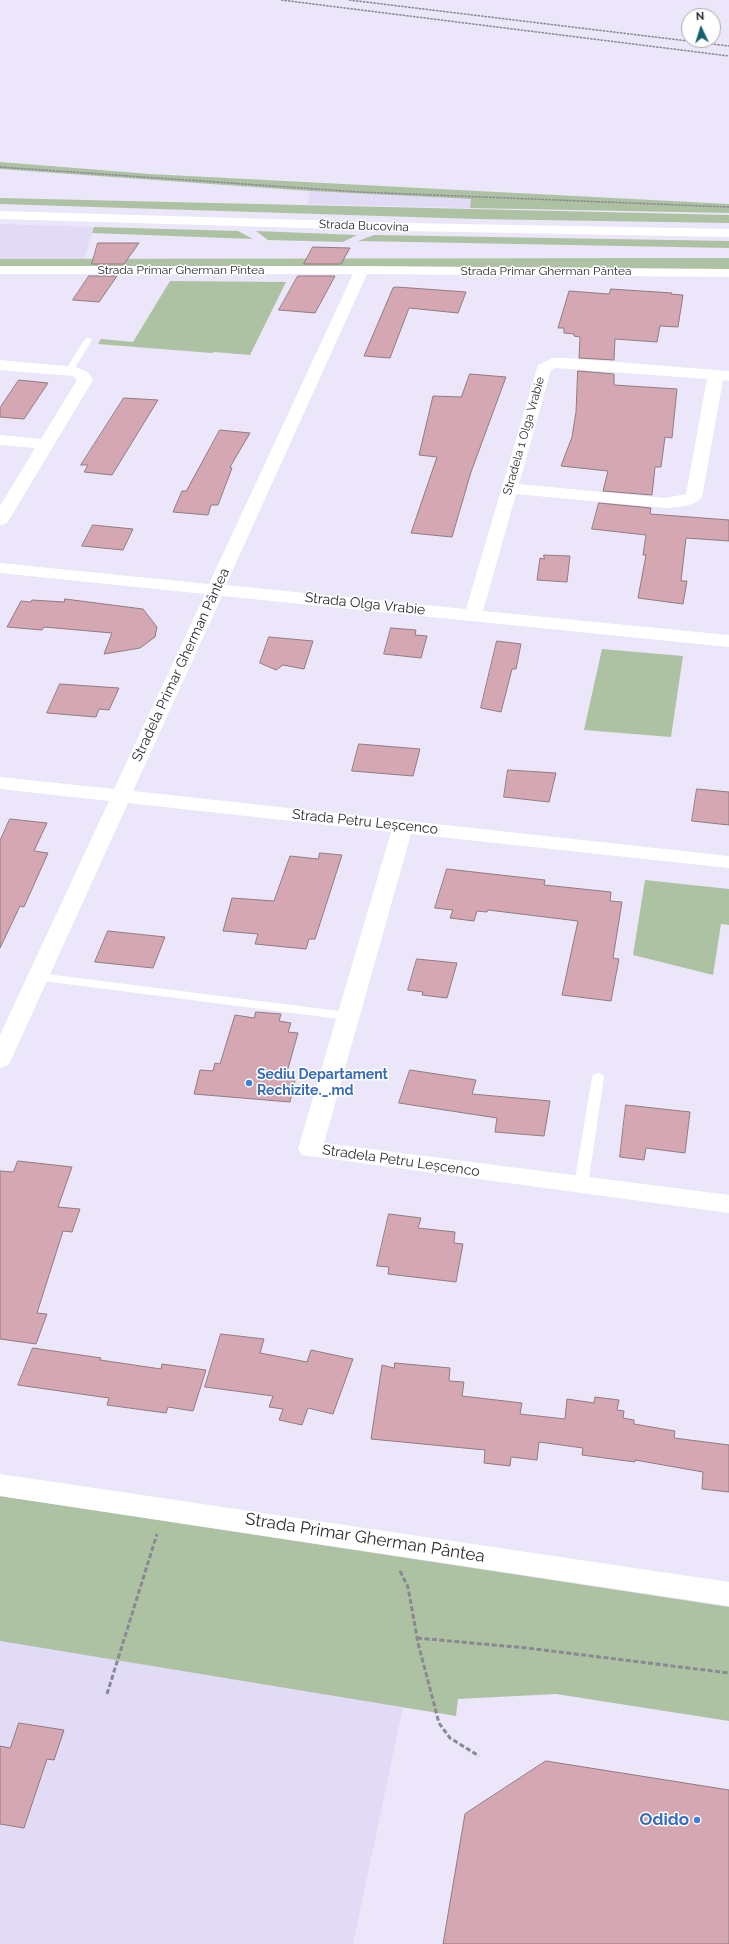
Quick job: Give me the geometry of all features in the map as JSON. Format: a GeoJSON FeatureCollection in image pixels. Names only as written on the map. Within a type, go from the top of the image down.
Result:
{"type":"FeatureCollection","features":[{"type":"Feature","properties":{"kind":"street","name":"Strada Bucovina"},"geometry":{"type":"LineString","coordinates":[[0,215],[407,227],[729,233]]}},
{"type":"Feature","properties":{"kind":"street","name":"Strada Primar Gherman Pîntea"},"geometry":{"type":"LineString","coordinates":[[0,270],[362,270]]}},
{"type":"Feature","properties":{"kind":"street","name":"Strada Primar Gherman Pântea"},"geometry":{"type":"LineString","coordinates":[[362,270],[729,273]]}},
{"type":"Feature","properties":{"kind":"street","name":"Stradela Primar Gherman Pântea"},"geometry":{"type":"LineString","coordinates":[[0,1060],[362,270]]}},
{"type":"Feature","properties":{"kind":"street","name":"Stradela 1 Olga Vrabie"},"geometry":{"type":"LineString","coordinates":[[473,615],[544,368],[548,365],[565,363],[723,375]]}},
{"type":"Feature","properties":{"kind":"street"},"geometry":{"type":"LineString","coordinates":[[0,365],[69,371],[82,375],[85,380],[0,520]]}},
{"type":"Feature","properties":{"kind":"street"},"geometry":{"type":"LineString","coordinates":[[510,488],[665,502],[683,501],[694,497],[723,375]]}},
{"type":"Feature","properties":{"kind":"street"},"geometry":{"type":"LineString","coordinates":[[0,440],[46,444]]}},
{"type":"Feature","properties":{"kind":"street","name":"Strada Olga Vrabie"},"geometry":{"type":"LineString","coordinates":[[0,568],[729,641]]}},
{"type":"Feature","properties":{"kind":"street","name":"Strada Petru Leșcenco"},"geometry":{"type":"LineString","coordinates":[[0,783],[729,862]]}},
{"type":"Feature","properties":{"kind":"street","name":"Stradela Petru Leșcenco"},"geometry":{"type":"LineString","coordinates":[[404,826],[347,1016],[310,1149],[729,1204]]}},
{"type":"Feature","properties":{"kind":"street","name":"Strada Primar Gherman Pântea"},"geometry":{"type":"LineString","coordinates":[[0,1485],[387,1541],[729,1594]]}},
{"type":"Feature","properties":{"kind":"lane"},"geometry":{"type":"LineString","coordinates":[[69,371],[88,340]]}},
{"type":"Feature","properties":{"kind":"lane"},"geometry":{"type":"LineString","coordinates":[[39,977],[347,1016]]}},
{"type":"Feature","properties":{"kind":"lane"},"geometry":{"type":"LineString","coordinates":[[581,1185],[598,1077]]}},
{"type":"Feature","properties":{"kind":"path"},"geometry":{"type":"LineString","coordinates":[[281,0],[729,56]]}},
{"type":"Feature","properties":{"kind":"path"},"geometry":{"type":"LineString","coordinates":[[349,0],[729,46]]}},
{"type":"Feature","properties":{"kind":"path"},"geometry":{"type":"LineString","coordinates":[[0,167],[351,192],[729,207]]}},
{"type":"Feature","properties":{"kind":"path"},"geometry":{"type":"LineString","coordinates":[[107,1694],[165,1508]]}},
{"type":"Feature","properties":{"kind":"path"},"geometry":{"type":"LineString","coordinates":[[387,1541],[408,1587],[417,1638],[439,1723],[450,1738],[479,1756]]}},
{"type":"Feature","properties":{"kind":"path"},"geometry":{"type":"LineString","coordinates":[[417,1638],[527,1648],[729,1673]]}},
{"type":"Feature","properties":{"kind":"shaded area"},"geometry":{"type":"Polygon","coordinates":[[[310,191],[471,199],[470,208],[307,204],[310,191]]]}},
{"type":"Feature","properties":{"kind":"shaded area"},"geometry":{"type":"Polygon","coordinates":[[[0,224],[94,227],[84,259],[0,259],[0,224]]]}},
{"type":"Feature","properties":{"kind":"shaded area"},"geometry":{"type":"Polygon","coordinates":[[[0,1641],[403,1707],[353,1944],[0,1944],[0,1641]]]}},
{"type":"Feature","properties":{"kind":"green space"},"geometry":{"type":"Polygon","coordinates":[[[0,162],[150,174],[729,204],[729,213],[470,208],[471,199],[310,191],[0,169],[0,162]]]}},
{"type":"Feature","properties":{"kind":"green space"},"geometry":{"type":"Polygon","coordinates":[[[0,198],[729,215],[729,223],[476,219],[0,204],[0,198]]]}},
{"type":"Feature","properties":{"kind":"green space"},"geometry":{"type":"Polygon","coordinates":[[[94,227],[238,231],[253,239],[92,233],[94,227]]]}},
{"type":"Feature","properties":{"kind":"green space"},"geometry":{"type":"Polygon","coordinates":[[[256,231],[357,235],[343,242],[268,240],[256,231]]]}},
{"type":"Feature","properties":{"kind":"green space"},"geometry":{"type":"Polygon","coordinates":[[[374,235],[729,241],[729,248],[358,241],[374,235]]]}},
{"type":"Feature","properties":{"kind":"green space"},"geometry":{"type":"Polygon","coordinates":[[[729,258],[729,270],[0,266],[0,259],[729,258]]]}},
{"type":"Feature","properties":{"kind":"green space"},"geometry":{"type":"Polygon","coordinates":[[[170,281],[286,282],[250,355],[98,344],[101,339],[133,342],[170,281]]]}},
{"type":"Feature","properties":{"kind":"green space"},"geometry":{"type":"Polygon","coordinates":[[[602,649],[683,656],[671,737],[584,730],[602,649]]]}},
{"type":"Feature","properties":{"kind":"green space"},"geometry":{"type":"Polygon","coordinates":[[[645,880],[729,889],[729,925],[721,924],[713,975],[633,955],[645,880]]]}},
{"type":"Feature","properties":{"kind":"green space"},"geometry":{"type":"Polygon","coordinates":[[[0,1496],[729,1607],[729,1721],[556,1694],[458,1699],[456,1716],[0,1641],[0,1496]]]}},
{"type":"Feature","properties":{"kind":"building"},"geometry":{"type":"Polygon","coordinates":[[[98,243],[139,243],[124,264],[92,264],[98,243]]]}},
{"type":"Feature","properties":{"kind":"building"},"geometry":{"type":"Polygon","coordinates":[[[313,247],[350,248],[341,264],[304,264],[313,247]]]}},
{"type":"Feature","properties":{"kind":"building"},"geometry":{"type":"Polygon","coordinates":[[[89,276],[117,276],[99,302],[73,300],[89,276]]]}},
{"type":"Feature","properties":{"kind":"building"},"geometry":{"type":"Polygon","coordinates":[[[298,276],[335,276],[315,313],[279,310],[298,276]]]}},
{"type":"Feature","properties":{"kind":"building"},"geometry":{"type":"Polygon","coordinates":[[[397,287],[466,292],[458,313],[409,308],[390,358],[364,356],[393,288],[397,287]]]}},
{"type":"Feature","properties":{"kind":"building"},"geometry":{"type":"Polygon","coordinates":[[[611,289],[683,295],[678,327],[660,326],[657,342],[615,339],[614,360],[579,358],[580,337],[574,336],[574,334],[564,333],[564,328],[558,328],[569,291],[609,294],[611,289]]]}},
{"type":"Feature","properties":{"kind":"building"},"geometry":{"type":"Polygon","coordinates":[[[578,371],[614,374],[614,385],[677,389],[672,438],[665,437],[661,467],[655,467],[652,495],[603,491],[608,471],[561,466],[572,437],[576,412],[578,371]]]}},
{"type":"Feature","properties":{"kind":"building"},"geometry":{"type":"Polygon","coordinates":[[[470,374],[506,377],[471,472],[452,537],[411,533],[437,457],[419,455],[433,396],[461,397],[470,374]]]}},
{"type":"Feature","properties":{"kind":"building"},"geometry":{"type":"Polygon","coordinates":[[[19,380],[48,383],[24,419],[0,417],[0,408],[19,380]]]}},
{"type":"Feature","properties":{"kind":"building"},"geometry":{"type":"Polygon","coordinates":[[[124,398],[158,400],[112,475],[84,472],[88,465],[81,465],[124,398]]]}},
{"type":"Feature","properties":{"kind":"building"},"geometry":{"type":"Polygon","coordinates":[[[220,430],[250,433],[230,467],[232,468],[218,505],[211,505],[208,515],[173,512],[182,491],[186,491],[220,430]]]}},
{"type":"Feature","properties":{"kind":"building"},"geometry":{"type":"Polygon","coordinates":[[[599,503],[651,508],[650,514],[729,520],[729,541],[686,538],[681,581],[687,581],[683,604],[638,598],[646,555],[643,555],[646,535],[592,529],[599,503]]]}},
{"type":"Feature","properties":{"kind":"building"},"geometry":{"type":"Polygon","coordinates":[[[93,525],[133,529],[123,550],[82,546],[93,525]]]}},
{"type":"Feature","properties":{"kind":"building"},"geometry":{"type":"Polygon","coordinates":[[[544,555],[570,556],[567,582],[537,580],[540,558],[544,559],[544,555]]]}},
{"type":"Feature","properties":{"kind":"building"},"geometry":{"type":"Polygon","coordinates":[[[65,599],[143,609],[157,627],[155,637],[140,648],[104,654],[112,633],[44,627],[42,630],[7,627],[21,601],[31,602],[32,600],[64,602],[65,599]]]}},
{"type":"Feature","properties":{"kind":"building"},"geometry":{"type":"Polygon","coordinates":[[[391,628],[416,630],[415,635],[427,636],[421,658],[384,654],[391,628]]]}},
{"type":"Feature","properties":{"kind":"building"},"geometry":{"type":"Polygon","coordinates":[[[269,637],[313,641],[304,669],[283,665],[276,670],[260,663],[269,637]]]}},
{"type":"Feature","properties":{"kind":"building"},"geometry":{"type":"Polygon","coordinates":[[[497,641],[521,644],[516,669],[512,669],[501,712],[481,708],[497,641]]]}},
{"type":"Feature","properties":{"kind":"building"},"geometry":{"type":"Polygon","coordinates":[[[60,684],[119,688],[109,710],[99,709],[96,717],[47,713],[60,684]]]}},
{"type":"Feature","properties":{"kind":"building"},"geometry":{"type":"Polygon","coordinates":[[[359,744],[420,749],[413,776],[352,771],[359,744]]]}},
{"type":"Feature","properties":{"kind":"building"},"geometry":{"type":"Polygon","coordinates":[[[508,770],[556,773],[549,802],[504,797],[508,770]]]}},
{"type":"Feature","properties":{"kind":"building"},"geometry":{"type":"Polygon","coordinates":[[[697,789],[729,792],[729,825],[692,821],[697,789]]]}},
{"type":"Feature","properties":{"kind":"building"},"geometry":{"type":"Polygon","coordinates":[[[10,819],[47,823],[34,851],[48,853],[24,907],[20,906],[0,948],[0,841],[10,819]]]}},
{"type":"Feature","properties":{"kind":"building"},"geometry":{"type":"Polygon","coordinates":[[[320,853],[342,855],[315,939],[309,939],[306,949],[255,944],[258,934],[223,931],[232,898],[274,901],[290,856],[318,859],[320,853]]]}},
{"type":"Feature","properties":{"kind":"building"},"geometry":{"type":"Polygon","coordinates":[[[447,869],[545,880],[544,885],[611,892],[610,901],[622,902],[613,958],[619,959],[611,1001],[562,995],[578,921],[488,910],[487,912],[477,911],[474,921],[450,918],[453,910],[435,908],[447,869]]]}},
{"type":"Feature","properties":{"kind":"building"},"geometry":{"type":"Polygon","coordinates":[[[108,931],[165,937],[153,968],[95,962],[108,931]]]}},
{"type":"Feature","properties":{"kind":"building"},"geometry":{"type":"Polygon","coordinates":[[[417,959],[457,963],[447,998],[422,995],[423,992],[408,990],[417,959]]]}},
{"type":"Feature","properties":{"kind":"building"},"geometry":{"type":"Polygon","coordinates":[[[256,1012],[281,1014],[279,1021],[291,1023],[288,1032],[298,1033],[285,1079],[295,1080],[290,1102],[194,1094],[200,1070],[213,1071],[215,1063],[220,1064],[235,1015],[254,1018],[256,1012]]]}},
{"type":"Feature","properties":{"kind":"building"},"geometry":{"type":"Polygon","coordinates":[[[410,1070],[476,1080],[472,1094],[550,1101],[544,1136],[495,1132],[497,1118],[399,1103],[410,1070]]]}},
{"type":"Feature","properties":{"kind":"building"},"geometry":{"type":"Polygon","coordinates":[[[626,1105],[690,1112],[685,1153],[646,1148],[644,1160],[620,1157],[626,1105]]]}},
{"type":"Feature","properties":{"kind":"building"},"geometry":{"type":"Polygon","coordinates":[[[18,1161],[72,1167],[58,1207],[80,1209],[72,1232],[63,1231],[37,1313],[47,1314],[36,1344],[0,1339],[0,1171],[13,1172],[18,1161]]]}},
{"type":"Feature","properties":{"kind":"building"},"geometry":{"type":"Polygon","coordinates":[[[389,1214],[421,1218],[418,1228],[455,1232],[454,1243],[463,1244],[456,1282],[388,1274],[389,1267],[377,1266],[389,1214]]]}},
{"type":"Feature","properties":{"kind":"building"},"geometry":{"type":"Polygon","coordinates":[[[221,1334],[264,1339],[260,1353],[307,1362],[311,1350],[353,1359],[333,1414],[308,1408],[302,1425],[279,1420],[283,1409],[269,1407],[273,1396],[205,1387],[221,1334]]]}},
{"type":"Feature","properties":{"kind":"building"},"geometry":{"type":"Polygon","coordinates":[[[33,1348],[161,1369],[162,1364],[206,1370],[193,1411],[168,1407],[166,1413],[107,1405],[109,1398],[18,1385],[33,1348]]]}},
{"type":"Feature","properties":{"kind":"building"},"geometry":{"type":"Polygon","coordinates":[[[395,1363],[450,1368],[449,1381],[464,1382],[462,1396],[522,1403],[520,1414],[565,1419],[567,1399],[594,1403],[595,1397],[619,1400],[617,1410],[624,1411],[623,1418],[634,1420],[634,1424],[675,1431],[674,1438],[729,1445],[729,1492],[702,1489],[703,1472],[635,1460],[635,1462],[582,1455],[583,1448],[539,1442],[537,1460],[511,1457],[510,1466],[484,1463],[485,1450],[371,1439],[382,1365],[394,1368],[395,1363]]]}},
{"type":"Feature","properties":{"kind":"building"},"geometry":{"type":"Polygon","coordinates":[[[19,1723],[64,1730],[54,1760],[47,1759],[24,1828],[0,1824],[0,1746],[10,1748],[19,1723]]]}},
{"type":"Feature","properties":{"kind":"building"},"geometry":{"type":"Polygon","coordinates":[[[546,1761],[729,1790],[729,1944],[443,1944],[465,1814],[546,1761]]]}},
{"type":"Feature","properties":{"kind":"place","name":"Sediu Departament Rechizite._.md"},"geometry":{"type":"Point","coordinates":[249,1083]}},
{"type":"Feature","properties":{"kind":"place","name":"Odido"},"geometry":{"type":"Point","coordinates":[697,1820]}}]}
